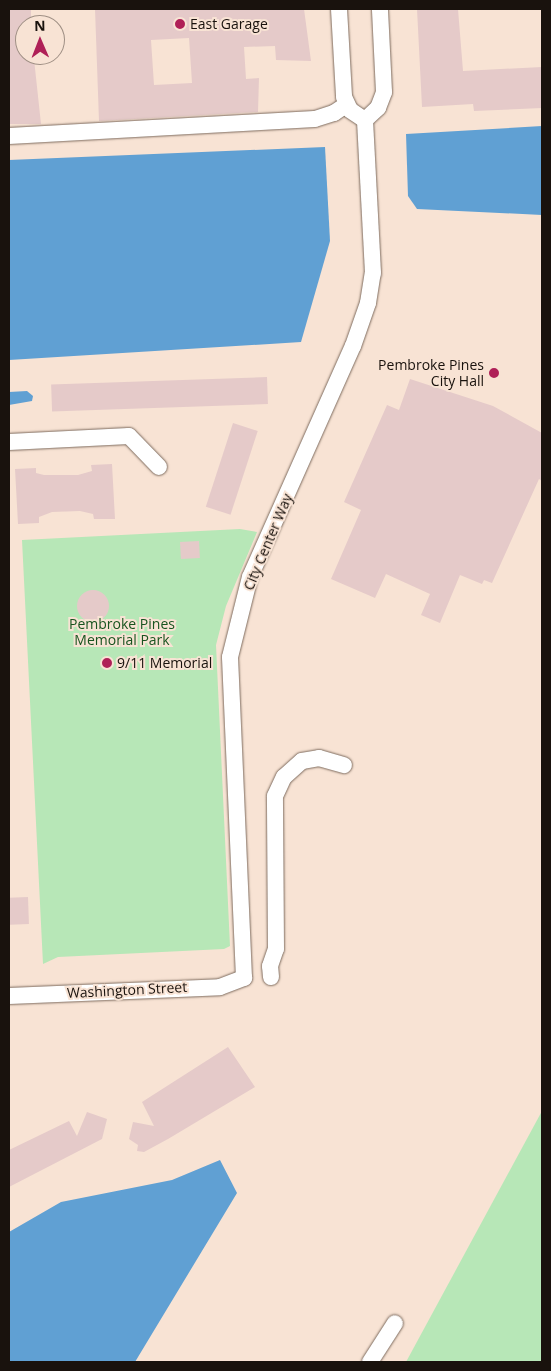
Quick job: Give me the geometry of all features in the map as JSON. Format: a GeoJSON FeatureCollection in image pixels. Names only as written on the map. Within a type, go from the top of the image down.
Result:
{"type":"FeatureCollection","features":[{"type":"Feature","properties":{"kind":"street"},"geometry":{"type":"LineString","coordinates":[[339,9],[346,105],[365,120],[378,108],[384,92],[380,9]]}},
{"type":"Feature","properties":{"kind":"street"},"geometry":{"type":"LineString","coordinates":[[9,136],[315,118],[334,113],[346,105]]}},
{"type":"Feature","properties":{"kind":"street","name":"City Center Way"},"geometry":{"type":"LineString","coordinates":[[244,978],[230,657],[250,577],[354,346],[368,303],[373,273],[365,120]]}},
{"type":"Feature","properties":{"kind":"street"},"geometry":{"type":"LineString","coordinates":[[9,442],[129,436],[159,466]]}},
{"type":"Feature","properties":{"kind":"street"},"geometry":{"type":"LineString","coordinates":[[271,977],[270,966],[276,949],[275,796],[284,777],[302,762],[319,758],[344,765]]}},
{"type":"Feature","properties":{"kind":"street","name":"Washington Street"},"geometry":{"type":"LineString","coordinates":[[9,996],[220,986],[244,978]]}},
{"type":"Feature","properties":{"kind":"street"},"geometry":{"type":"LineString","coordinates":[[370,1362],[395,1322]]}},
{"type":"Feature","properties":{"kind":"green space","name":"Pembroke Pines Memorial Park"},"geometry":{"type":"Polygon","coordinates":[[[240,529],[257,532],[226,606],[216,645],[230,946],[224,949],[58,957],[43,964],[22,540],[240,529]]]}},
{"type":"Feature","properties":{"kind":"green space"},"geometry":{"type":"Polygon","coordinates":[[[542,1111],[542,1362],[406,1362],[542,1111]]]}},
{"type":"Feature","properties":{"kind":"water"},"geometry":{"type":"Polygon","coordinates":[[[542,126],[542,215],[417,209],[408,196],[406,134],[542,126]]]}},
{"type":"Feature","properties":{"kind":"water"},"geometry":{"type":"Polygon","coordinates":[[[325,147],[330,241],[301,342],[9,360],[9,160],[325,147]]]}},
{"type":"Feature","properties":{"kind":"water"},"geometry":{"type":"Polygon","coordinates":[[[27,391],[33,396],[32,401],[9,405],[9,392],[27,391]]]}},
{"type":"Feature","properties":{"kind":"water"},"geometry":{"type":"Polygon","coordinates":[[[220,1160],[237,1193],[135,1362],[9,1362],[9,1232],[61,1202],[172,1180],[220,1160]]]}},
{"type":"Feature","properties":{"kind":"building"},"geometry":{"type":"Polygon","coordinates":[[[9,9],[31,9],[31,15],[15,15],[15,65],[35,65],[41,124],[9,124],[9,9]]]}},
{"type":"Feature","properties":{"kind":"building"},"geometry":{"type":"Polygon","coordinates":[[[95,9],[304,9],[311,61],[276,60],[275,46],[244,47],[246,79],[259,78],[258,112],[99,121],[95,9]],[[189,38],[151,40],[154,85],[192,83],[189,38]]]}},
{"type":"Feature","properties":{"kind":"building"},"geometry":{"type":"Polygon","coordinates":[[[417,9],[458,9],[463,71],[542,67],[542,108],[474,111],[473,104],[422,107],[417,9]]]}},
{"type":"Feature","properties":{"kind":"building"},"geometry":{"type":"Polygon","coordinates":[[[267,377],[268,404],[52,412],[51,385],[267,377]]]}},
{"type":"Feature","properties":{"kind":"building","name":"Pembroke Pines City Hall"},"geometry":{"type":"Polygon","coordinates":[[[410,379],[493,406],[542,433],[542,481],[539,479],[492,583],[484,580],[482,584],[460,575],[440,623],[421,615],[430,594],[386,574],[375,598],[331,579],[361,510],[344,502],[387,405],[399,410],[410,379]]]}},
{"type":"Feature","properties":{"kind":"building"},"geometry":{"type":"Polygon","coordinates":[[[233,423],[258,431],[231,515],[206,507],[233,423]]]}},
{"type":"Feature","properties":{"kind":"building"},"geometry":{"type":"Polygon","coordinates":[[[112,464],[115,519],[94,519],[93,514],[80,511],[52,512],[39,517],[39,523],[18,524],[15,469],[36,468],[36,473],[44,475],[78,475],[92,471],[91,465],[112,464]]]}},
{"type":"Feature","properties":{"kind":"building"},"geometry":{"type":"Polygon","coordinates":[[[199,541],[200,558],[181,559],[180,542],[199,541]]]}},
{"type":"Feature","properties":{"kind":"building"},"geometry":{"type":"Polygon","coordinates":[[[93,590],[104,595],[109,606],[104,617],[93,622],[82,617],[77,606],[82,595],[93,590]]]}},
{"type":"Feature","properties":{"kind":"building"},"geometry":{"type":"Polygon","coordinates":[[[28,897],[29,924],[10,925],[9,898],[28,897]]]}},
{"type":"Feature","properties":{"kind":"building"},"geometry":{"type":"Polygon","coordinates":[[[228,1047],[255,1087],[168,1139],[144,1152],[137,1151],[138,1145],[129,1139],[133,1122],[154,1126],[142,1102],[228,1047]]]}},
{"type":"Feature","properties":{"kind":"building"},"geometry":{"type":"Polygon","coordinates":[[[87,1112],[107,1119],[102,1139],[9,1187],[9,1150],[69,1121],[77,1136],[87,1112]]]}},
{"type":"Feature","properties":{"kind":"place","name":"East Garage"},"geometry":{"type":"Point","coordinates":[180,24]}},
{"type":"Feature","properties":{"kind":"place","name":"Pembroke Pines City Hall"},"geometry":{"type":"Point","coordinates":[494,373]}},
{"type":"Feature","properties":{"kind":"place","name":"9/11 Memorial"},"geometry":{"type":"Point","coordinates":[107,663]}}]}
